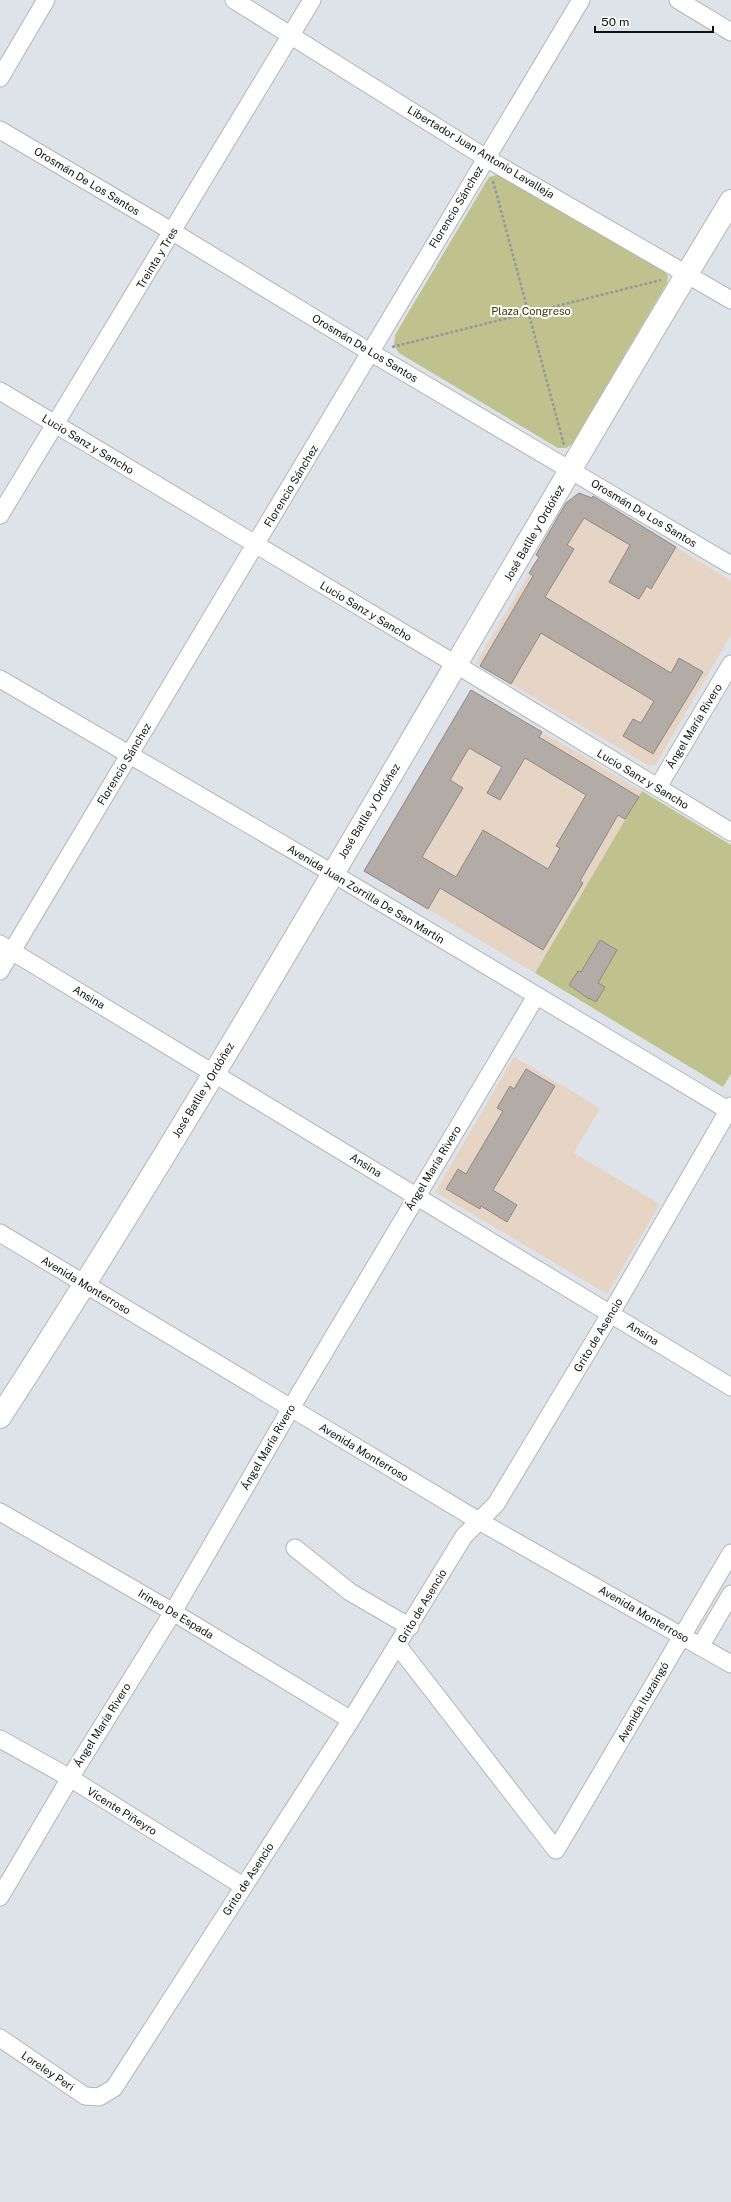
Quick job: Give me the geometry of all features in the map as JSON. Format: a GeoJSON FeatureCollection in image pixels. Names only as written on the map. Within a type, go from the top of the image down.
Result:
{"type":"FeatureCollection","features":[{"type":"Feature","properties":{"kind":"main road","name":"José Batlle y Ordóñez"},"geometry":{"type":"LineString","coordinates":[[0,1417],[86,1284],[214,1072],[457,665],[731,201]]}},
{"type":"Feature","properties":{"kind":"street"},"geometry":{"type":"LineString","coordinates":[[0,78],[46,0]]}},
{"type":"Feature","properties":{"kind":"street","name":"Libertador Juan Antonio Lavalleja"},"geometry":{"type":"LineString","coordinates":[[234,0],[292,34],[486,158],[731,300]]}},
{"type":"Feature","properties":{"kind":"street","name":"Treinta y Tres"},"geometry":{"type":"LineString","coordinates":[[0,515],[173,232],[312,0]]}},
{"type":"Feature","properties":{"kind":"street","name":"Florencio Sánchez"},"geometry":{"type":"LineString","coordinates":[[0,971],[6,948],[128,755],[256,545],[581,0]]}},
{"type":"Feature","properties":{"kind":"street"},"geometry":{"type":"LineString","coordinates":[[678,0],[731,32]]}},
{"type":"Feature","properties":{"kind":"street","name":"Orosmán De Los Santos"},"geometry":{"type":"LineString","coordinates":[[0,130],[173,232],[370,352],[731,565]]}},
{"type":"Feature","properties":{"kind":"street","name":"Lucio Sanz y Sancho"},"geometry":{"type":"LineString","coordinates":[[0,391],[457,665],[731,832]]}},
{"type":"Feature","properties":{"kind":"street","name":"Ángel María Rivero"},"geometry":{"type":"LineString","coordinates":[[658,787],[731,664]]}},
{"type":"Feature","properties":{"kind":"street","name":"Avenida Juan Zorrilla De San Martín"},"geometry":{"type":"LineString","coordinates":[[0,679],[332,873],[536,996],[730,1109]]}},
{"type":"Feature","properties":{"kind":"street","name":"Ansina"},"geometry":{"type":"LineString","coordinates":[[6,948],[214,1072],[731,1387]]}},
{"type":"Feature","properties":{"kind":"street","name":"Ángel María Rivero"},"geometry":{"type":"LineString","coordinates":[[0,1897],[70,1778],[173,1612],[291,1408],[536,996]]}},
{"type":"Feature","properties":{"kind":"street","name":"Grito de Asencio"},"geometry":{"type":"LineString","coordinates":[[100,2097],[114,2088],[398,1646],[464,1536],[496,1504],[611,1313],[730,1109]]}},
{"type":"Feature","properties":{"kind":"street","name":"Avenida Monterroso"},"geometry":{"type":"LineString","coordinates":[[0,1233],[479,1521],[731,1664]]}},
{"type":"Feature","properties":{"kind":"street","name":"Irineo De Espada"},"geometry":{"type":"LineString","coordinates":[[0,1512],[173,1612],[351,1720]]}},
{"type":"Feature","properties":{"kind":"street"},"geometry":{"type":"LineString","coordinates":[[295,1548],[350,1592],[410,1627]]}},
{"type":"Feature","properties":{"kind":"street","name":"Avenida Ituzaingó"},"geometry":{"type":"LineString","coordinates":[[398,1646],[556,1850],[731,1553]]}},
{"type":"Feature","properties":{"kind":"street"},"geometry":{"type":"LineString","coordinates":[[700,1646],[731,1594]]}},
{"type":"Feature","properties":{"kind":"street","name":"Vicente Piñeyro"},"geometry":{"type":"LineString","coordinates":[[0,1739],[70,1778],[243,1886]]}},
{"type":"Feature","properties":{"kind":"street","name":"Loreley Peri"},"geometry":{"type":"LineString","coordinates":[[0,2038],[85,2096],[100,2097]]}},
{"type":"Feature","properties":{"kind":"path"},"geometry":{"type":"LineString","coordinates":[[486,158],[571,470]]}},
{"type":"Feature","properties":{"kind":"path"},"geometry":{"type":"LineString","coordinates":[[370,352],[687,274]]}},
{"type":"Feature","properties":{"kind":"shaded area"},"geometry":{"type":"Polygon","coordinates":[[[579,493],[592,498],[593,496],[731,581],[731,635],[656,764],[649,766],[476,663],[539,557],[536,555],[566,503],[570,503],[571,499],[579,493]]]}},
{"type":"Feature","properties":{"kind":"shaded area"},"geometry":{"type":"Polygon","coordinates":[[[471,690],[642,791],[535,973],[364,871],[471,690]]]}},
{"type":"Feature","properties":{"kind":"shaded area"},"geometry":{"type":"Polygon","coordinates":[[[514,1057],[600,1108],[574,1153],[660,1204],[607,1294],[435,1192],[514,1057]]]}},
{"type":"Feature","properties":{"kind":"green space","name":"Plaza Congreso"},"geometry":{"type":"Polygon","coordinates":[[[503,173],[664,271],[668,276],[667,283],[572,444],[566,448],[558,448],[399,353],[394,345],[395,335],[489,177],[503,173]]]}},
{"type":"Feature","properties":{"kind":"green space"},"geometry":{"type":"Polygon","coordinates":[[[642,791],[731,845],[731,1074],[723,1087],[535,973],[642,791]]]}},
{"type":"Feature","properties":{"kind":"building"},"geometry":{"type":"Polygon","coordinates":[[[579,493],[592,498],[593,496],[676,547],[651,589],[647,586],[639,599],[609,582],[630,545],[584,518],[567,545],[574,549],[545,597],[671,673],[679,658],[703,672],[653,754],[623,736],[633,719],[641,723],[654,701],[541,633],[511,684],[480,666],[533,576],[529,573],[539,557],[536,555],[566,503],[579,493]]]}},
{"type":"Feature","properties":{"kind":"building"},"geometry":{"type":"Polygon","coordinates":[[[471,690],[542,732],[539,737],[639,797],[625,819],[618,815],[580,881],[583,883],[543,950],[440,888],[428,909],[364,871],[471,690]],[[469,748],[450,780],[463,788],[422,857],[456,877],[483,830],[548,869],[560,848],[556,846],[586,795],[525,758],[500,800],[487,793],[502,767],[469,748]]]}},
{"type":"Feature","properties":{"kind":"building"},"geometry":{"type":"Polygon","coordinates":[[[600,940],[617,950],[598,983],[605,987],[596,1002],[569,985],[578,971],[581,972],[600,940]]]}},
{"type":"Feature","properties":{"kind":"building"},"geometry":{"type":"Polygon","coordinates":[[[526,1069],[555,1086],[493,1190],[517,1205],[507,1222],[481,1206],[480,1209],[446,1189],[458,1169],[466,1174],[503,1111],[497,1108],[510,1086],[514,1089],[526,1069]]]}}]}
